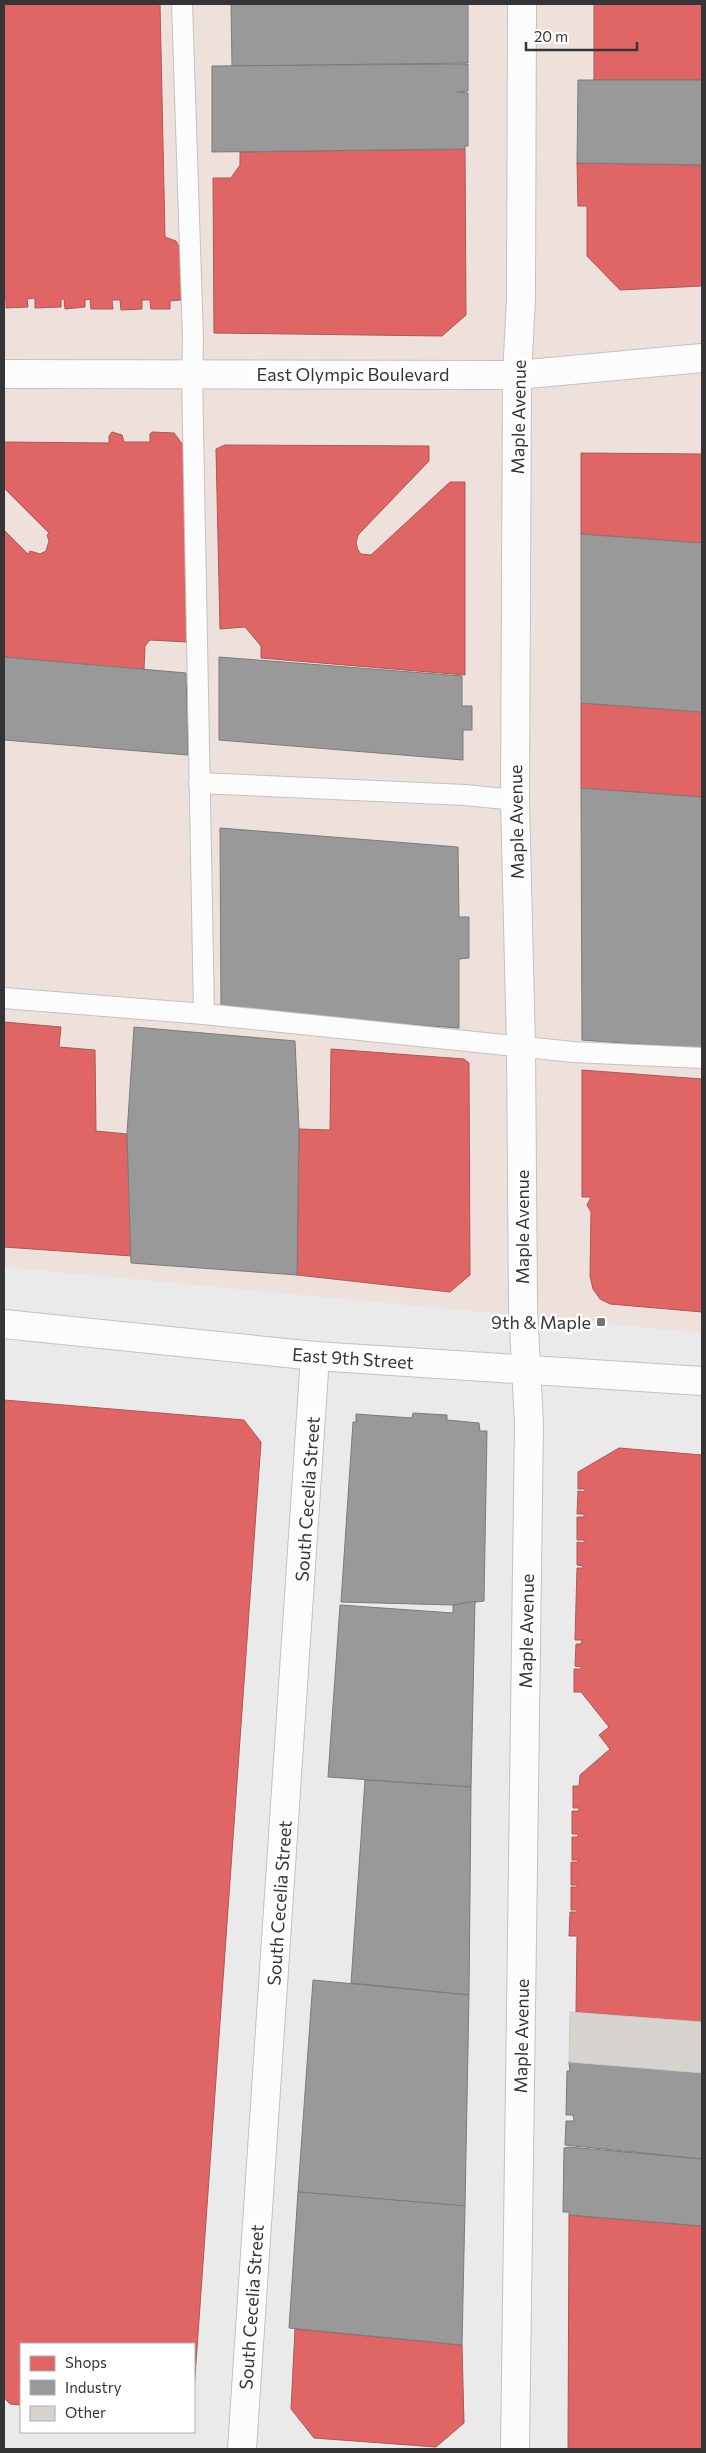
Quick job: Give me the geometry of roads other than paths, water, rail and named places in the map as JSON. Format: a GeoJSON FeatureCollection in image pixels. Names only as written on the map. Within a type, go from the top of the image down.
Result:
{"type":"FeatureCollection","features":[{"type":"Feature","properties":{"kind":"street","name":"Maple Avenue"},"geometry":{"type":"LineString","coordinates":[[515,2449],[529,1424],[523,1307],[521,1047],[515,800],[517,375],[521,299],[522,4]]}},
{"type":"Feature","properties":{"kind":"street","name":"East Olympic Boulevard"},"geometry":{"type":"LineString","coordinates":[[4,374],[517,375],[702,358]]}},
{"type":"Feature","properties":{"kind":"street","name":"East 9th Street"},"geometry":{"type":"LineString","coordinates":[[4,1324],[315,1356],[702,1381]]}},
{"type":"Feature","properties":{"kind":"street","name":"South Cecelia Street"},"geometry":{"type":"LineString","coordinates":[[242,2449],[315,1356]]}},
{"type":"Feature","properties":{"kind":"lane"},"geometry":{"type":"LineString","coordinates":[[182,4],[193,329],[192,374],[204,1014]]}},
{"type":"Feature","properties":{"kind":"lane"},"geometry":{"type":"LineString","coordinates":[[199,783],[465,795],[515,800]]}},
{"type":"Feature","properties":{"kind":"lane"},"geometry":{"type":"LineString","coordinates":[[4,998],[204,1014],[573,1052],[702,1058]]}},
{"type":"Feature","properties":{"kind":"place","name":"9th & Maple"},"geometry":{"type":"Point","coordinates":[601,1322]}}]}
